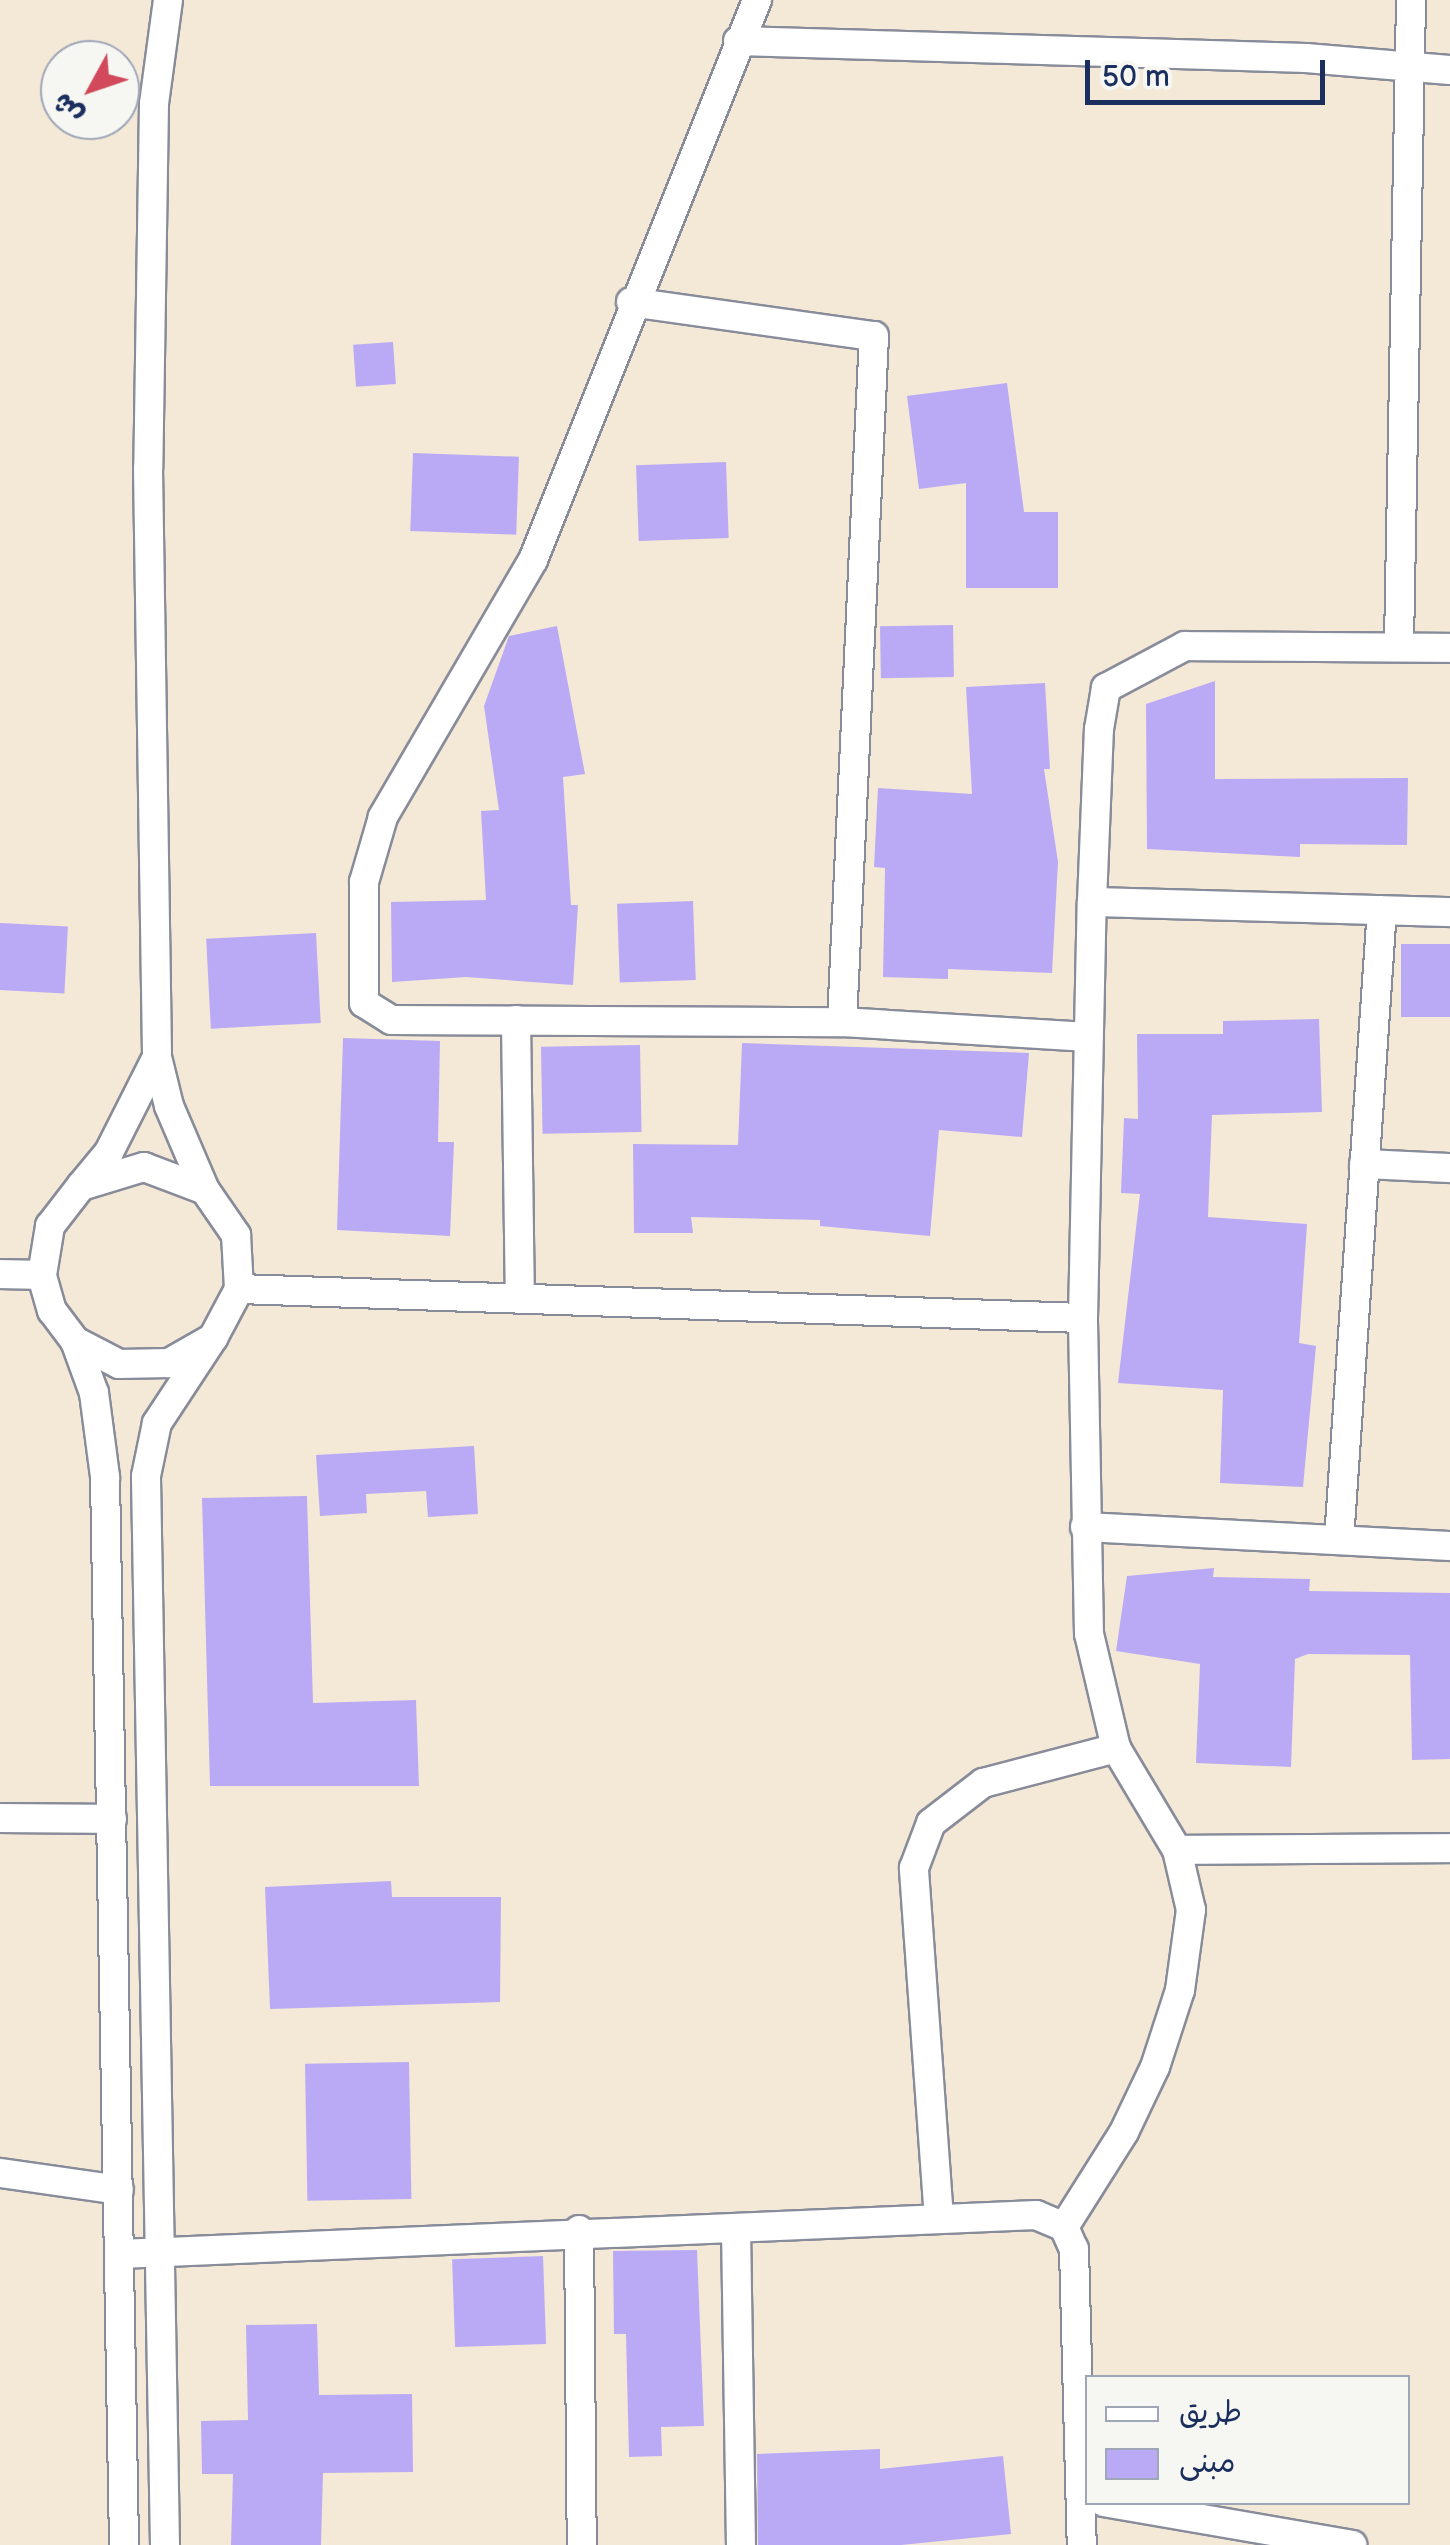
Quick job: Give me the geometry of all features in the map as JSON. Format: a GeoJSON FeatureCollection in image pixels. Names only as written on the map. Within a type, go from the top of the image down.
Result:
{"type":"FeatureCollection","features":[{"type":"Feature","properties":{"kind":"street"},"geometry":{"type":"LineString","coordinates":[[165,2545],[146,1476],[157,1423],[239,1289],[236,1235],[205,1190],[169,1106],[157,1056],[148,468],[154,104],[168,0]]}},
{"type":"Feature","properties":{"kind":"street"},"geometry":{"type":"LineString","coordinates":[[756,0],[631,302],[533,560],[414,755],[384,817],[364,882],[364,1003],[375,1016],[842,1022],[1090,1037]]}},
{"type":"Feature","properties":{"kind":"street"},"geometry":{"type":"LineString","coordinates":[[1399,643],[1410,0]]}},
{"type":"Feature","properties":{"kind":"street"},"geometry":{"type":"LineString","coordinates":[[738,41],[1306,58],[1450,70]]}},
{"type":"Feature","properties":{"kind":"street"},"geometry":{"type":"LineString","coordinates":[[631,302],[874,336],[842,1022]]}},
{"type":"Feature","properties":{"kind":"street"},"geometry":{"type":"LineString","coordinates":[[1064,2227],[1124,2132],[1156,2067],[1180,1990],[1192,1910],[1177,1850],[1116,1748],[1088,1634],[1084,1318],[1098,729],[1106,688],[1184,646],[1399,643],[1450,648]]}},
{"type":"Feature","properties":{"kind":"street"},"geometry":{"type":"LineString","coordinates":[[1092,902],[1450,912]]}},
{"type":"Feature","properties":{"kind":"street"},"geometry":{"type":"LineString","coordinates":[[1339,1540],[1382,910]]}},
{"type":"Feature","properties":{"kind":"street"},"geometry":{"type":"LineString","coordinates":[[516,1020],[520,1294]]}},
{"type":"Feature","properties":{"kind":"street"},"geometry":{"type":"LineString","coordinates":[[124,2545],[103,1438],[75,1341],[52,1311],[42,1275],[50,1226],[109,1152],[157,1056]]}},
{"type":"Feature","properties":{"kind":"street"},"geometry":{"type":"LineString","coordinates":[[1364,1164],[1450,1168]]}},
{"type":"Feature","properties":{"kind":"street"},"geometry":{"type":"LineString","coordinates":[[82,1186],[144,1167],[205,1190]]}},
{"type":"Feature","properties":{"kind":"street"},"geometry":{"type":"LineString","coordinates":[[0,1274],[42,1275]]}},
{"type":"Feature","properties":{"kind":"street"},"geometry":{"type":"LineString","coordinates":[[239,1289],[520,1294],[1084,1318]]}},
{"type":"Feature","properties":{"kind":"street"},"geometry":{"type":"LineString","coordinates":[[75,1341],[119,1364],[169,1363],[212,1338]]}},
{"type":"Feature","properties":{"kind":"street"},"geometry":{"type":"LineString","coordinates":[[1085,1526],[1450,1546]]}},
{"type":"Feature","properties":{"kind":"street"},"geometry":{"type":"LineString","coordinates":[[939,2220],[914,1868],[931,1823],[984,1783],[1116,1748]]}},
{"type":"Feature","properties":{"kind":"street"},"geometry":{"type":"LineString","coordinates":[[0,1818],[112,1819]]}},
{"type":"Feature","properties":{"kind":"street"},"geometry":{"type":"LineString","coordinates":[[1177,1850],[1450,1848]]}},
{"type":"Feature","properties":{"kind":"street"},"geometry":{"type":"LineString","coordinates":[[0,2173],[119,2190]]}},
{"type":"Feature","properties":{"kind":"street"},"geometry":{"type":"LineString","coordinates":[[120,2254],[579,2230],[736,2228],[1036,2215],[1064,2227],[1074,2249],[1085,2411]]}},
{"type":"Feature","properties":{"kind":"street"},"geometry":{"type":"LineString","coordinates":[[736,2228],[741,2545]]}},
{"type":"Feature","properties":{"kind":"street"},"geometry":{"type":"LineString","coordinates":[[579,2230],[582,2545]]}},
{"type":"Feature","properties":{"kind":"street"},"geometry":{"type":"LineString","coordinates":[[1082,2545],[1090,2505]]}},
{"type":"Feature","properties":{"kind":"street"},"geometry":{"type":"LineString","coordinates":[[1120,2505],[1352,2545]]}},
{"type":"Feature","properties":{"kind":"building"},"geometry":{"type":"Polygon","coordinates":[[[393,342],[396,384],[356,387],[353,345],[393,342]]]}},
{"type":"Feature","properties":{"kind":"building"},"geometry":{"type":"Polygon","coordinates":[[[1007,383],[1024,512],[1058,512],[1058,588],[966,588],[966,483],[919,489],[907,396],[1007,383]]]}},
{"type":"Feature","properties":{"kind":"building"},"geometry":{"type":"Polygon","coordinates":[[[413,453],[519,457],[516,535],[410,531],[413,453]]]}},
{"type":"Feature","properties":{"kind":"building"},"geometry":{"type":"Polygon","coordinates":[[[726,462],[729,538],[639,541],[636,465],[726,462]]]}},
{"type":"Feature","properties":{"kind":"building"},"geometry":{"type":"Polygon","coordinates":[[[953,625],[954,677],[881,678],[880,626],[953,625]]]}},
{"type":"Feature","properties":{"kind":"building"},"geometry":{"type":"Polygon","coordinates":[[[557,626],[585,774],[563,777],[571,905],[578,905],[573,985],[466,977],[392,982],[391,902],[486,900],[481,811],[499,810],[484,706],[509,636],[557,626]]]}},
{"type":"Feature","properties":{"kind":"building"},"geometry":{"type":"Polygon","coordinates":[[[1215,681],[1215,779],[1408,778],[1407,845],[1300,844],[1300,857],[1147,849],[1146,704],[1215,681]]]}},
{"type":"Feature","properties":{"kind":"building"},"geometry":{"type":"Polygon","coordinates":[[[1045,683],[1050,769],[1044,769],[1058,862],[1052,973],[948,969],[948,979],[883,977],[885,868],[874,867],[878,788],[972,794],[966,687],[1045,683]]]}},
{"type":"Feature","properties":{"kind":"building"},"geometry":{"type":"Polygon","coordinates":[[[693,901],[696,980],[620,983],[617,904],[693,901]]]}},
{"type":"Feature","properties":{"kind":"building"},"geometry":{"type":"Polygon","coordinates":[[[0,923],[68,927],[64,993],[0,990],[0,923]]]}},
{"type":"Feature","properties":{"kind":"building"},"geometry":{"type":"Polygon","coordinates":[[[316,933],[321,1023],[211,1029],[206,939],[316,933]]]}},
{"type":"Feature","properties":{"kind":"building"},"geometry":{"type":"Polygon","coordinates":[[[1401,944],[1450,944],[1450,1017],[1401,1017],[1401,944]]]}},
{"type":"Feature","properties":{"kind":"building"},"geometry":{"type":"Polygon","coordinates":[[[1319,1019],[1322,1112],[1212,1115],[1208,1217],[1307,1224],[1299,1343],[1316,1346],[1303,1487],[1220,1483],[1223,1390],[1118,1383],[1140,1194],[1121,1193],[1124,1118],[1138,1119],[1137,1034],[1223,1034],[1223,1021],[1319,1019]]]}},
{"type":"Feature","properties":{"kind":"building"},"geometry":{"type":"Polygon","coordinates":[[[343,1038],[440,1041],[438,1142],[454,1142],[450,1236],[337,1230],[343,1038]]]}},
{"type":"Feature","properties":{"kind":"building"},"geometry":{"type":"Polygon","coordinates":[[[742,1043],[1029,1053],[1022,1137],[939,1130],[930,1236],[820,1226],[820,1220],[691,1217],[693,1233],[634,1233],[633,1144],[738,1145],[742,1043]]]}},
{"type":"Feature","properties":{"kind":"building"},"geometry":{"type":"Polygon","coordinates":[[[640,1045],[642,1132],[543,1134],[541,1047],[640,1045]]]}},
{"type":"Feature","properties":{"kind":"building"},"geometry":{"type":"Polygon","coordinates":[[[474,1446],[478,1514],[428,1517],[426,1491],[366,1494],[367,1513],[320,1516],[316,1455],[474,1446]]]}},
{"type":"Feature","properties":{"kind":"building"},"geometry":{"type":"Polygon","coordinates":[[[307,1496],[313,1703],[416,1700],[419,1786],[210,1786],[202,1498],[307,1496]]]}},
{"type":"Feature","properties":{"kind":"building"},"geometry":{"type":"Polygon","coordinates":[[[1214,1568],[1213,1577],[1310,1579],[1309,1591],[1450,1593],[1450,1759],[1412,1760],[1410,1655],[1308,1654],[1295,1659],[1291,1767],[1196,1763],[1200,1664],[1116,1651],[1127,1576],[1214,1568]]]}},
{"type":"Feature","properties":{"kind":"building"},"geometry":{"type":"Polygon","coordinates":[[[391,1881],[392,1897],[501,1897],[500,2002],[270,2009],[265,1887],[391,1881]]]}},
{"type":"Feature","properties":{"kind":"building"},"geometry":{"type":"Polygon","coordinates":[[[409,2062],[411,2199],[307,2201],[305,2064],[409,2062]]]}},
{"type":"Feature","properties":{"kind":"building"},"geometry":{"type":"Polygon","coordinates":[[[697,2250],[704,2426],[661,2427],[662,2456],[629,2457],[626,2334],[614,2334],[613,2251],[697,2250]]]}},
{"type":"Feature","properties":{"kind":"building"},"geometry":{"type":"Polygon","coordinates":[[[543,2256],[546,2344],[455,2347],[452,2259],[543,2256]]]}},
{"type":"Feature","properties":{"kind":"building"},"geometry":{"type":"Polygon","coordinates":[[[317,2324],[319,2395],[412,2394],[413,2472],[323,2473],[321,2545],[231,2545],[233,2474],[202,2474],[201,2421],[248,2420],[246,2325],[317,2324]]]}},
{"type":"Feature","properties":{"kind":"building"},"geometry":{"type":"Polygon","coordinates":[[[880,2449],[880,2469],[1003,2456],[1011,2534],[901,2545],[758,2545],[757,2454],[880,2449]]]}}]}
